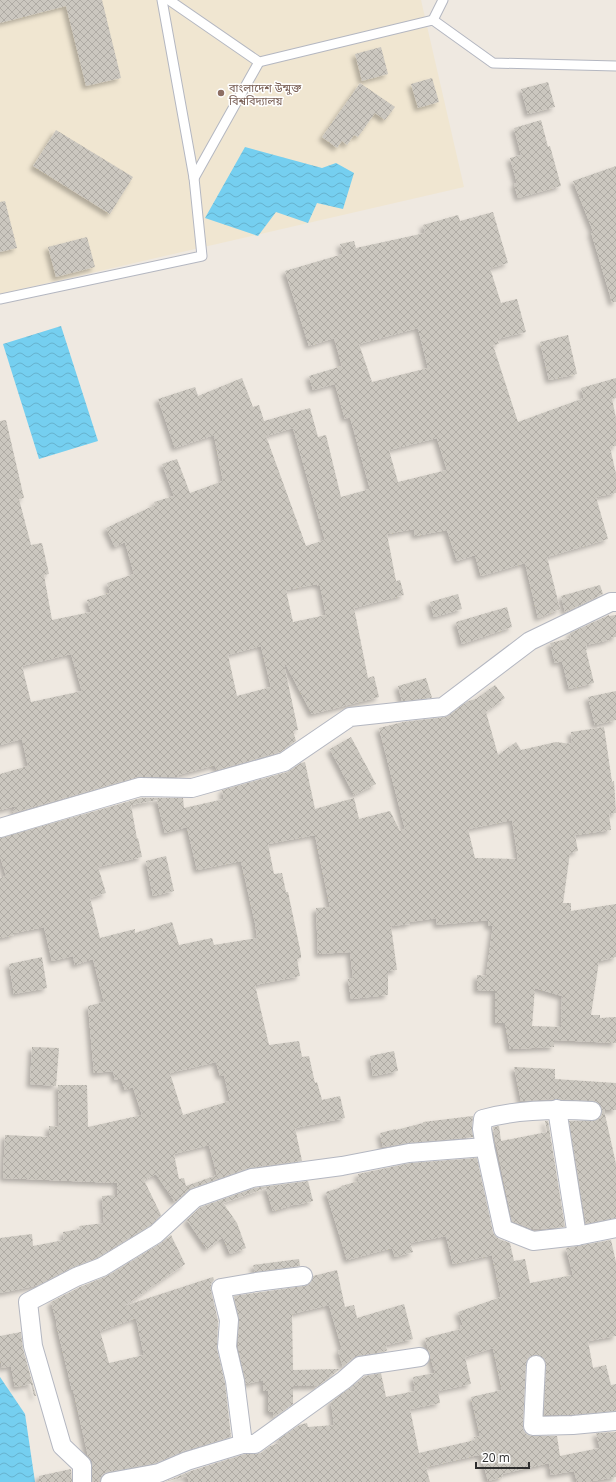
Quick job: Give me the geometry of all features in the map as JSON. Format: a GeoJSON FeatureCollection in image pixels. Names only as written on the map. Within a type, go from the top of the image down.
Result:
{"type":"FeatureCollection","features":[{"type":"Feature","properties":{"kind":"street"},"geometry":{"type":"LineString","coordinates":[[0,828],[140,787],[192,788],[284,762],[350,717],[443,707],[530,642],[611,602],[616,602]]}},
{"type":"Feature","properties":{"kind":"street"},"geometry":{"type":"LineString","coordinates":[[592,1110],[557,1109],[500,1114],[483,1119],[482,1129],[485,1146],[503,1229],[533,1241],[577,1236],[616,1228]]}},
{"type":"Feature","properties":{"kind":"street"},"geometry":{"type":"LineString","coordinates":[[557,1109],[577,1236]]}},
{"type":"Feature","properties":{"kind":"street"},"geometry":{"type":"LineString","coordinates":[[82,1482],[82,1465],[62,1446],[33,1346],[28,1302],[76,1277],[102,1267],[156,1234],[195,1198],[252,1178],[342,1166],[409,1153],[485,1146]]}},
{"type":"Feature","properties":{"kind":"street"},"geometry":{"type":"LineString","coordinates":[[243,1444],[235,1381],[227,1348],[230,1320],[220,1288],[303,1276]]}},
{"type":"Feature","properties":{"kind":"street"},"geometry":{"type":"LineString","coordinates":[[110,1482],[159,1473],[187,1462],[243,1444],[255,1444],[344,1380],[360,1366],[420,1357]]}},
{"type":"Feature","properties":{"kind":"street"},"geometry":{"type":"LineString","coordinates":[[536,1365],[533,1426],[574,1425],[616,1421]]}},
{"type":"Feature","properties":{"kind":"lane"},"geometry":{"type":"LineString","coordinates":[[0,299],[202,256],[194,178],[162,0]]}},
{"type":"Feature","properties":{"kind":"lane"},"geometry":{"type":"LineString","coordinates":[[170,0],[260,62]]}},
{"type":"Feature","properties":{"kind":"lane"},"geometry":{"type":"LineString","coordinates":[[433,20],[443,0]]}},
{"type":"Feature","properties":{"kind":"lane"},"geometry":{"type":"LineString","coordinates":[[194,178],[260,62],[433,20],[492,62],[616,66]]}},
{"type":"Feature","properties":{"kind":"shaded area","name":"বাংলাদেশ উন্মুক্ত বিশ্ববিদ্যালয়"},"geometry":{"type":"Polygon","coordinates":[[[0,0],[421,0],[464,187],[0,294],[0,0]]]}},
{"type":"Feature","properties":{"kind":"water"},"geometry":{"type":"Polygon","coordinates":[[[245,147],[322,168],[336,163],[354,173],[343,209],[317,203],[308,223],[276,212],[258,236],[205,218],[245,147]]]}},
{"type":"Feature","properties":{"kind":"water"},"geometry":{"type":"Polygon","coordinates":[[[61,326],[98,441],[39,459],[3,344],[61,326]]]}},
{"type":"Feature","properties":{"kind":"water"},"geometry":{"type":"Polygon","coordinates":[[[0,1377],[25,1414],[35,1482],[0,1482],[0,1377]]]}},
{"type":"Feature","properties":{"kind":"building"},"geometry":{"type":"Polygon","coordinates":[[[0,0],[102,0],[121,78],[86,86],[66,6],[0,23],[0,0]]]}},
{"type":"Feature","properties":{"kind":"building"},"geometry":{"type":"Polygon","coordinates":[[[381,47],[388,74],[362,81],[355,54],[381,47]]]}},
{"type":"Feature","properties":{"kind":"building"},"geometry":{"type":"Polygon","coordinates":[[[432,78],[439,102],[418,108],[411,84],[432,78]]]}},
{"type":"Feature","properties":{"kind":"building"},"geometry":{"type":"Polygon","coordinates":[[[548,82],[555,107],[528,114],[521,89],[548,82]]]}},
{"type":"Feature","properties":{"kind":"building"},"geometry":{"type":"Polygon","coordinates":[[[360,83],[395,107],[385,120],[375,113],[358,137],[354,135],[347,145],[342,141],[337,148],[322,137],[360,83]]]}},
{"type":"Feature","properties":{"kind":"building"},"geometry":{"type":"Polygon","coordinates":[[[541,120],[561,186],[518,198],[514,184],[517,183],[510,158],[521,155],[514,128],[541,120]]]}},
{"type":"Feature","properties":{"kind":"building"},"geometry":{"type":"Polygon","coordinates":[[[56,130],[133,177],[110,214],[33,166],[56,130]]]}},
{"type":"Feature","properties":{"kind":"building"},"geometry":{"type":"Polygon","coordinates":[[[616,166],[616,302],[612,302],[591,232],[593,231],[573,181],[616,166]]]}},
{"type":"Feature","properties":{"kind":"building"},"geometry":{"type":"Polygon","coordinates":[[[5,201],[17,248],[0,252],[0,202],[5,201]]]}},
{"type":"Feature","properties":{"kind":"building"},"geometry":{"type":"Polygon","coordinates":[[[493,212],[508,263],[490,268],[501,303],[517,299],[526,332],[497,339],[499,344],[493,345],[518,422],[584,398],[581,388],[616,378],[616,398],[612,399],[616,418],[616,446],[610,447],[616,474],[616,493],[596,497],[608,539],[547,557],[560,609],[538,618],[525,563],[481,576],[475,555],[457,561],[447,530],[415,536],[414,529],[387,534],[396,581],[400,580],[404,595],[354,608],[368,678],[374,676],[379,697],[312,714],[285,663],[298,730],[293,731],[296,741],[280,752],[217,770],[215,765],[178,775],[179,777],[137,777],[12,813],[16,806],[0,810],[0,774],[28,766],[22,739],[0,745],[0,421],[6,420],[24,498],[19,499],[31,545],[42,543],[49,574],[44,575],[52,620],[91,612],[87,600],[110,593],[107,583],[134,574],[125,542],[115,547],[106,528],[155,505],[154,502],[174,496],[162,464],[177,459],[190,493],[223,481],[214,435],[175,448],[158,399],[195,387],[198,396],[242,378],[253,407],[259,405],[264,421],[310,408],[318,437],[326,435],[341,497],[370,489],[350,417],[345,419],[335,384],[313,390],[309,376],[342,366],[334,338],[309,346],[285,271],[343,254],[340,244],[354,241],[356,248],[425,233],[423,225],[458,215],[460,221],[493,212]],[[418,328],[359,344],[372,382],[428,368],[418,328]],[[293,428],[266,436],[306,546],[325,540],[293,428]],[[437,438],[389,450],[398,482],[447,470],[437,438]],[[317,584],[286,590],[293,622],[326,615],[320,585],[318,586],[317,584]],[[261,646],[228,655],[237,696],[271,687],[261,646]],[[71,654],[22,666],[31,702],[82,691],[71,654]]]}},
{"type":"Feature","properties":{"kind":"building"},"geometry":{"type":"Polygon","coordinates":[[[87,237],[95,267],[56,277],[48,247],[87,237]]]}},
{"type":"Feature","properties":{"kind":"building"},"geometry":{"type":"Polygon","coordinates":[[[568,335],[577,374],[549,380],[540,342],[568,335]]]}},
{"type":"Feature","properties":{"kind":"building"},"geometry":{"type":"Polygon","coordinates":[[[600,585],[603,594],[565,612],[561,596],[600,585]]]}},
{"type":"Feature","properties":{"kind":"building"},"geometry":{"type":"Polygon","coordinates":[[[458,594],[462,609],[434,617],[430,602],[458,594]]]}},
{"type":"Feature","properties":{"kind":"building"},"geometry":{"type":"Polygon","coordinates":[[[507,607],[512,627],[462,644],[456,622],[507,607]]]}},
{"type":"Feature","properties":{"kind":"building"},"geometry":{"type":"Polygon","coordinates":[[[609,615],[616,615],[616,637],[586,645],[594,683],[569,689],[562,661],[555,663],[550,643],[571,638],[570,633],[609,615]]]}},
{"type":"Feature","properties":{"kind":"building"},"geometry":{"type":"Polygon","coordinates":[[[426,678],[432,698],[402,701],[398,686],[426,678]]]}},
{"type":"Feature","properties":{"kind":"building"},"geometry":{"type":"Polygon","coordinates":[[[495,685],[505,698],[486,712],[498,755],[516,742],[521,750],[556,742],[572,744],[571,732],[604,727],[612,782],[614,781],[616,813],[609,814],[611,830],[575,835],[578,851],[570,853],[563,903],[571,903],[571,911],[616,904],[616,957],[599,961],[591,1015],[600,1015],[600,1018],[616,1017],[616,1043],[554,1040],[554,1047],[510,1049],[505,1023],[495,1023],[495,991],[477,990],[477,975],[486,976],[493,926],[488,926],[488,920],[437,925],[436,918],[410,922],[410,924],[391,926],[397,970],[388,971],[388,995],[351,999],[348,979],[353,978],[350,952],[318,954],[316,908],[330,907],[315,835],[268,844],[274,874],[282,873],[286,892],[288,892],[301,954],[301,958],[297,959],[300,976],[255,985],[269,1045],[299,1041],[302,1057],[309,1056],[315,1083],[317,1082],[322,1100],[340,1096],[345,1118],[295,1128],[302,1161],[249,1168],[192,1188],[175,1202],[156,1174],[144,1180],[161,1215],[150,1226],[97,1258],[71,1268],[39,1285],[0,1293],[0,1238],[32,1234],[33,1246],[64,1240],[63,1232],[80,1229],[79,1226],[104,1223],[102,1196],[117,1195],[117,1183],[3,1178],[5,1135],[49,1137],[49,1126],[59,1127],[58,1085],[87,1085],[88,1127],[142,1115],[133,1087],[125,1090],[121,1078],[115,1080],[113,1071],[94,1073],[88,1006],[104,1002],[93,959],[75,965],[73,956],[52,961],[44,927],[14,933],[14,935],[0,938],[0,878],[6,876],[0,856],[0,838],[141,798],[183,798],[184,808],[224,799],[222,790],[287,772],[305,762],[315,809],[354,798],[359,819],[390,811],[400,831],[405,829],[379,728],[403,722],[445,717],[468,701],[476,699],[495,685]],[[157,800],[131,805],[142,857],[98,867],[106,893],[90,898],[100,938],[135,929],[135,933],[172,922],[179,945],[212,938],[214,945],[257,938],[241,861],[197,870],[187,827],[165,833],[157,800]],[[512,820],[468,829],[475,858],[518,859],[512,820]],[[535,988],[532,1026],[561,1027],[562,996],[535,988]],[[216,1062],[170,1073],[183,1115],[230,1101],[224,1075],[220,1076],[216,1062]],[[209,1145],[174,1154],[179,1179],[184,1178],[186,1186],[217,1175],[209,1145]]]}},
{"type":"Feature","properties":{"kind":"building"},"geometry":{"type":"Polygon","coordinates":[[[616,691],[616,720],[595,725],[588,697],[616,691]]]}},
{"type":"Feature","properties":{"kind":"building"},"geometry":{"type":"Polygon","coordinates":[[[351,737],[376,784],[354,795],[330,749],[351,737]]]}},
{"type":"Feature","properties":{"kind":"building"},"geometry":{"type":"Polygon","coordinates":[[[166,856],[174,891],[153,896],[146,861],[166,856]]]}},
{"type":"Feature","properties":{"kind":"building"},"geometry":{"type":"Polygon","coordinates":[[[42,957],[47,988],[14,994],[9,964],[42,957]]]}},
{"type":"Feature","properties":{"kind":"building"},"geometry":{"type":"Polygon","coordinates":[[[32,1047],[59,1048],[56,1086],[30,1084],[32,1047]]]}},
{"type":"Feature","properties":{"kind":"building"},"geometry":{"type":"Polygon","coordinates":[[[394,1051],[398,1071],[373,1076],[370,1056],[394,1051]]]}},
{"type":"Feature","properties":{"kind":"building"},"geometry":{"type":"Polygon","coordinates":[[[514,1067],[555,1069],[555,1079],[616,1083],[616,1110],[604,1110],[616,1164],[616,1218],[586,1224],[569,1121],[596,1120],[601,1117],[601,1106],[597,1102],[592,1101],[556,1099],[521,1101],[514,1067]]]}},
{"type":"Feature","properties":{"kind":"building"},"geometry":{"type":"Polygon","coordinates":[[[473,1116],[473,1137],[408,1143],[383,1147],[380,1133],[423,1122],[473,1116]]]}},
{"type":"Feature","properties":{"kind":"building"},"geometry":{"type":"Polygon","coordinates":[[[545,1121],[548,1121],[565,1227],[532,1229],[512,1221],[493,1127],[499,1126],[501,1141],[547,1132],[545,1121]]]}},
{"type":"Feature","properties":{"kind":"building"},"geometry":{"type":"Polygon","coordinates":[[[477,1158],[493,1232],[499,1239],[510,1243],[514,1261],[525,1259],[530,1283],[573,1275],[566,1248],[611,1240],[616,1262],[616,1336],[588,1341],[593,1368],[606,1365],[611,1385],[616,1384],[616,1411],[572,1415],[544,1415],[546,1365],[542,1356],[536,1355],[531,1356],[527,1360],[526,1364],[523,1425],[524,1431],[528,1435],[557,1436],[560,1456],[600,1448],[596,1433],[616,1432],[616,1477],[577,1482],[574,1471],[551,1475],[549,1463],[502,1474],[503,1477],[488,1481],[481,1455],[478,1455],[426,1467],[430,1482],[189,1482],[187,1476],[165,1482],[191,1471],[245,1454],[261,1453],[270,1446],[280,1443],[279,1439],[299,1425],[307,1423],[308,1427],[334,1425],[331,1402],[365,1376],[381,1373],[386,1397],[415,1391],[413,1377],[435,1373],[425,1338],[461,1329],[460,1326],[463,1325],[458,1312],[501,1297],[492,1255],[453,1264],[446,1236],[410,1243],[413,1252],[395,1257],[392,1248],[347,1260],[326,1192],[359,1181],[358,1174],[410,1163],[477,1158]],[[493,1348],[465,1357],[471,1384],[438,1391],[440,1403],[410,1409],[419,1453],[475,1440],[474,1437],[480,1436],[471,1397],[502,1390],[493,1348]]]}},
{"type":"Feature","properties":{"kind":"building"},"geometry":{"type":"Polygon","coordinates":[[[308,1181],[313,1201],[296,1204],[273,1211],[266,1188],[223,1203],[237,1223],[246,1248],[230,1254],[223,1237],[207,1249],[187,1220],[201,1207],[254,1188],[308,1181]]]}},
{"type":"Feature","properties":{"kind":"building"},"geometry":{"type":"Polygon","coordinates":[[[171,1235],[185,1264],[124,1306],[213,1277],[214,1280],[211,1284],[211,1290],[218,1321],[217,1349],[225,1383],[231,1437],[184,1451],[156,1463],[108,1472],[103,1474],[100,1482],[92,1482],[92,1461],[88,1456],[51,1302],[80,1287],[107,1276],[161,1243],[171,1235]],[[136,1318],[100,1331],[109,1363],[144,1355],[136,1318]]]}},
{"type":"Feature","properties":{"kind":"building"},"geometry":{"type":"Polygon","coordinates":[[[299,1259],[300,1266],[255,1272],[253,1265],[299,1259]]]}},
{"type":"Feature","properties":{"kind":"building"},"geometry":{"type":"Polygon","coordinates":[[[337,1270],[345,1307],[354,1305],[357,1318],[404,1304],[413,1339],[386,1345],[387,1351],[353,1358],[343,1367],[338,1351],[342,1349],[329,1305],[292,1314],[293,1370],[340,1369],[318,1386],[293,1386],[293,1404],[274,1417],[273,1412],[268,1412],[268,1391],[263,1391],[263,1380],[246,1384],[238,1346],[239,1321],[234,1296],[304,1286],[310,1284],[313,1276],[337,1270]]]}},
{"type":"Feature","properties":{"kind":"building"},"geometry":{"type":"Polygon","coordinates":[[[21,1332],[23,1349],[36,1396],[34,1396],[31,1384],[15,1387],[11,1366],[2,1368],[0,1357],[0,1336],[21,1332]]]}},
{"type":"Feature","properties":{"kind":"building"},"geometry":{"type":"Polygon","coordinates":[[[71,1469],[72,1482],[39,1482],[39,1476],[71,1469]]]}},
{"type":"Feature","properties":{"kind":"place","name":"বাংলাদেশ উন্মুক্ত বিশ্ববিদ্যালয়"},"geometry":{"type":"Point","coordinates":[221,93]}}]}
